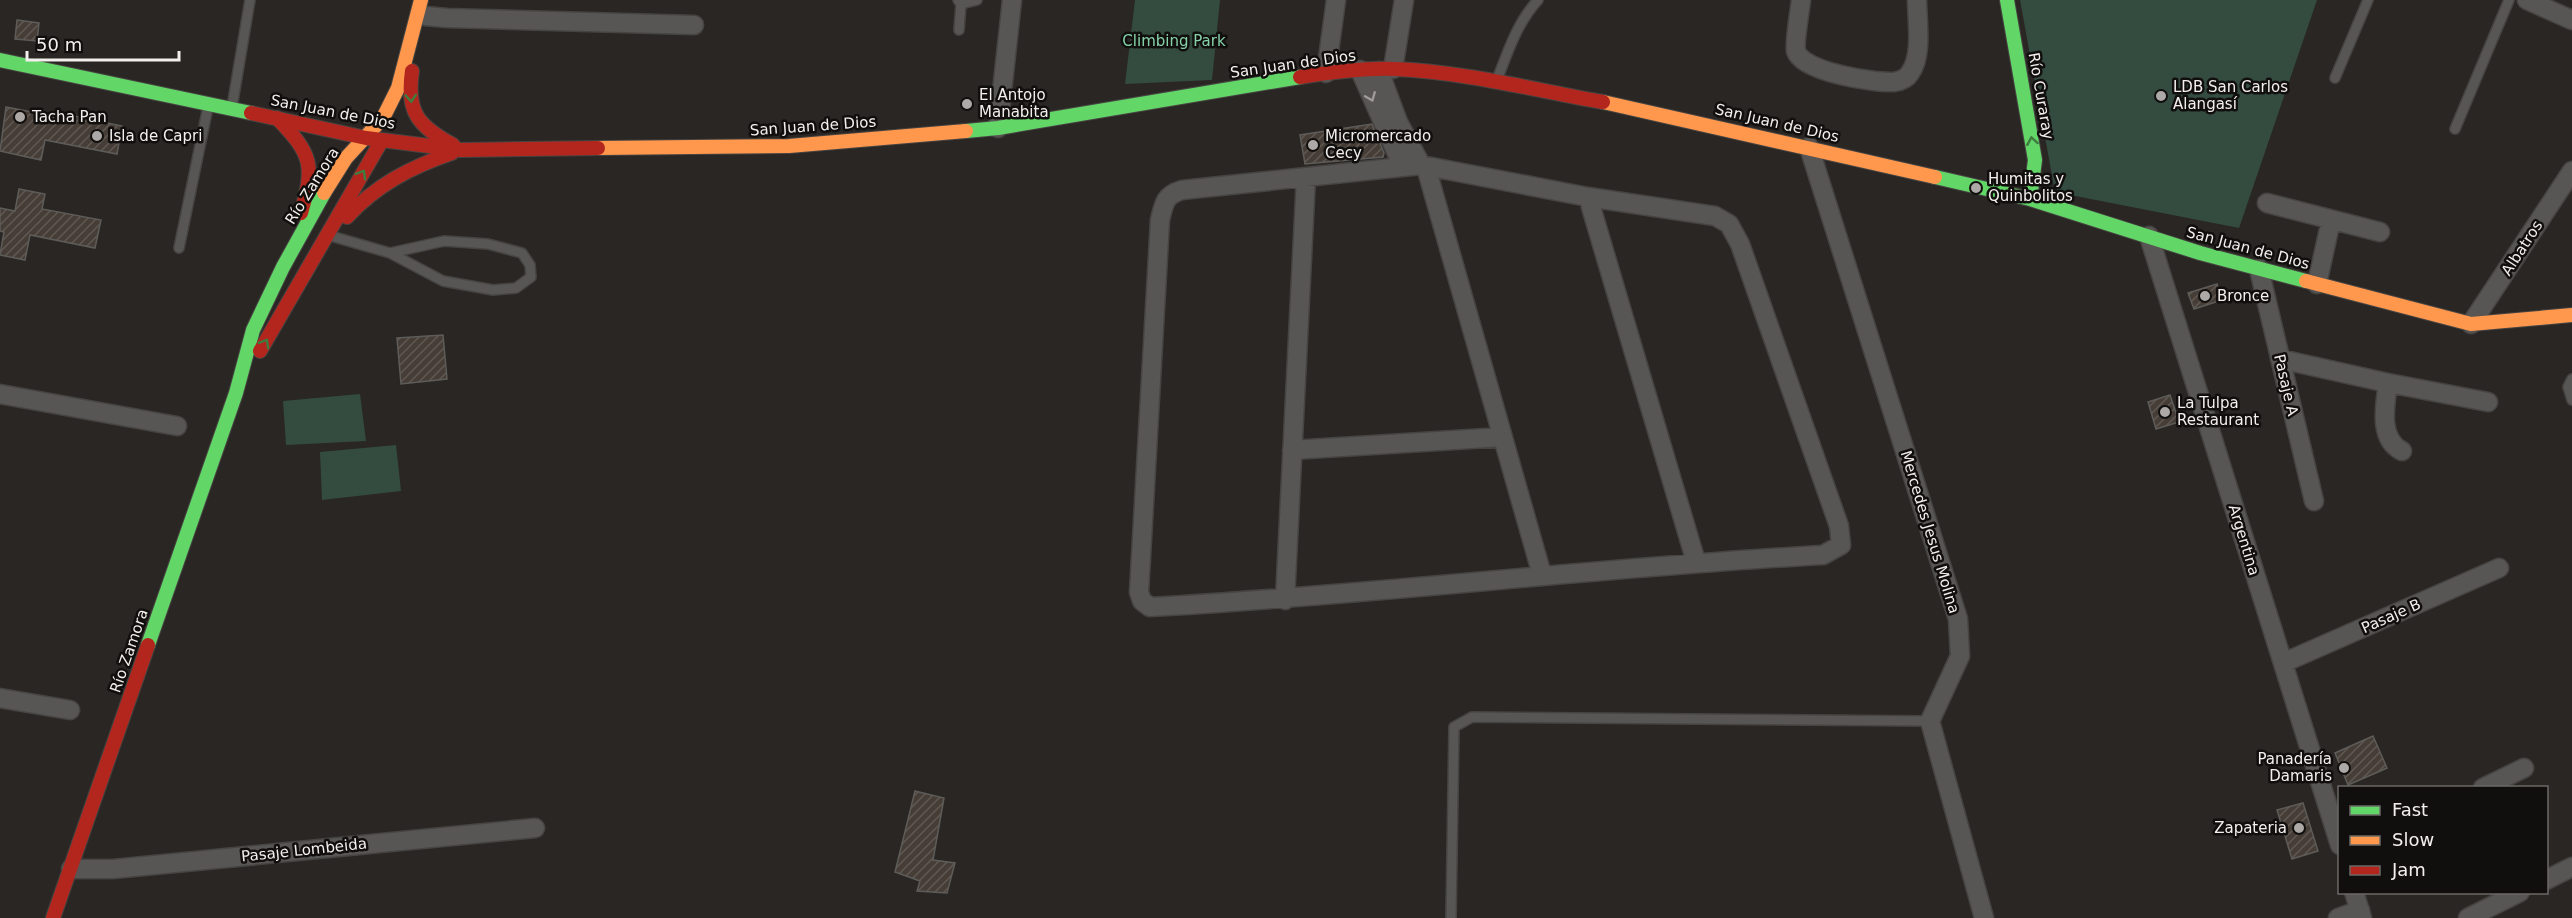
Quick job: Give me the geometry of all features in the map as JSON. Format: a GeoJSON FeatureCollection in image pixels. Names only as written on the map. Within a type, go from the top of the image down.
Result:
{"type":"FeatureCollection","features":[{"type":"Feature","properties":{"kind":"street"},"geometry":{"type":"LineString","coordinates":[[998,128],[1012,0]]}},
{"type":"Feature","properties":{"kind":"street"},"geometry":{"type":"LineString","coordinates":[[1326,73],[1336,0]]}},
{"type":"Feature","properties":{"kind":"street"},"geometry":{"type":"LineString","coordinates":[[1404,0],[1386,70],[1398,122],[1416,166],[1503,438],[1542,575]]}},
{"type":"Feature","properties":{"kind":"street"},"geometry":{"type":"LineString","coordinates":[[1801,0],[1796,51],[1804,63],[1816,69],[1895,82],[1910,74],[1914,65],[1917,48],[1917,0]]}},
{"type":"Feature","properties":{"kind":"street","name":"Río Curaray"},"geometry":{"type":"LineString","coordinates":[[2007,0],[2035,160],[2030,199]]}},
{"type":"Feature","properties":{"kind":"street"},"geometry":{"type":"LineString","coordinates":[[2527,0],[2572,20]]}},
{"type":"Feature","properties":{"kind":"street"},"geometry":{"type":"LineString","coordinates":[[461,150],[430,133],[415,118],[409,102],[425,5],[694,25]]}},
{"type":"Feature","properties":{"kind":"street","name":"Río Zamora"},"geometry":{"type":"LineString","coordinates":[[53,918],[72,869],[236,393],[253,330],[283,267],[335,174],[346,158],[383,118],[398,88],[425,5]]}},
{"type":"Feature","properties":{"kind":"street","name":"San Juan de Dios"},"geometry":{"type":"LineString","coordinates":[[0,60],[366,138],[461,150],[789,146],[998,128],[1326,73],[1360,70],[1435,72],[1616,104],[2030,199],[2259,269],[2471,324],[2572,315]]}},
{"type":"Feature","properties":{"kind":"street"},"geometry":{"type":"LineString","coordinates":[[1360,70],[1416,166]]}},
{"type":"Feature","properties":{"kind":"street"},"geometry":{"type":"LineString","coordinates":[[332,131],[348,128],[367,118],[398,88]]}},
{"type":"Feature","properties":{"kind":"street"},"geometry":{"type":"LineString","coordinates":[[277,118],[301,143],[310,162],[310,182],[283,267]]}},
{"type":"Feature","properties":{"kind":"street","name":"Río Zamora"},"geometry":{"type":"LineString","coordinates":[[236,393],[382,140]]}},
{"type":"Feature","properties":{"kind":"street","name":"Mercedes Jesus Molina"},"geometry":{"type":"LineString","coordinates":[[1809,147],[1958,619],[1960,656],[1930,721]]}},
{"type":"Feature","properties":{"kind":"street"},"geometry":{"type":"LineString","coordinates":[[316,254],[351,212],[400,173],[423,162],[461,150]]}},
{"type":"Feature","properties":{"kind":"street"},"geometry":{"type":"LineString","coordinates":[[1416,166],[1588,197],[1715,216],[1729,224],[1740,244],[1839,526],[1841,545],[1823,555],[1696,562],[1285,600],[1150,607],[1142,601],[1139,592],[1160,220],[1165,201],[1170,194],[1182,190],[1416,166]]}},
{"type":"Feature","properties":{"kind":"street","name":"Albatros"},"geometry":{"type":"LineString","coordinates":[[2471,324],[2572,171]]}},
{"type":"Feature","properties":{"kind":"street"},"geometry":{"type":"LineString","coordinates":[[1285,600],[1306,177]]}},
{"type":"Feature","properties":{"kind":"street"},"geometry":{"type":"LineString","coordinates":[[1588,197],[1696,562]]}},
{"type":"Feature","properties":{"kind":"street"},"geometry":{"type":"LineString","coordinates":[[2267,203],[2380,232]]}},
{"type":"Feature","properties":{"kind":"street"},"geometry":{"type":"LineString","coordinates":[[2317,284],[2331,220]]}},
{"type":"Feature","properties":{"kind":"street","name":"Argentina"},"geometry":{"type":"LineString","coordinates":[[2149,236],[2338,839]]}},
{"type":"Feature","properties":{"kind":"street","name":"Pasaje A"},"geometry":{"type":"LineString","coordinates":[[2259,269],[2314,501]]}},
{"type":"Feature","properties":{"kind":"street"},"geometry":{"type":"LineString","coordinates":[[2280,359],[2488,402]]}},
{"type":"Feature","properties":{"kind":"street"},"geometry":{"type":"LineString","coordinates":[[2388,383],[2384,409],[2386,427],[2390,441],[2402,451]]}},
{"type":"Feature","properties":{"kind":"street"},"geometry":{"type":"LineString","coordinates":[[0,394],[177,426]]}},
{"type":"Feature","properties":{"kind":"street"},"geometry":{"type":"LineString","coordinates":[[1292,450],[1503,438]]}},
{"type":"Feature","properties":{"kind":"street","name":"Pasaje B"},"geometry":{"type":"LineString","coordinates":[[2283,663],[2499,568]]}},
{"type":"Feature","properties":{"kind":"street"},"geometry":{"type":"LineString","coordinates":[[0,698],[70,710]]}},
{"type":"Feature","properties":{"kind":"street"},"geometry":{"type":"LineString","coordinates":[[1930,721],[1984,918]]}},
{"type":"Feature","properties":{"kind":"street"},"geometry":{"type":"LineString","coordinates":[[2487,786],[2524,768]]}},
{"type":"Feature","properties":{"kind":"street","name":"Pasaje Lombeida"},"geometry":{"type":"LineString","coordinates":[[72,869],[124,868],[535,828]]}},
{"type":"Feature","properties":{"kind":"street"},"geometry":{"type":"LineString","coordinates":[[2548,879],[2572,867]]}},
{"type":"Feature","properties":{"kind":"street"},"geometry":{"type":"LineString","coordinates":[[2338,918],[2361,914],[2355,894]]}},
{"type":"Feature","properties":{"kind":"street"},"geometry":{"type":"LineString","coordinates":[[2468,918],[2516,894]]}},
{"type":"Feature","properties":{"kind":"lane"},"geometry":{"type":"LineString","coordinates":[[232,109],[250,0]]}},
{"type":"Feature","properties":{"kind":"lane"},"geometry":{"type":"LineString","coordinates":[[959,30],[959,2],[977,0]]}},
{"type":"Feature","properties":{"kind":"lane"},"geometry":{"type":"LineString","coordinates":[[1496,83],[1513,38],[1528,11],[1538,0]]}},
{"type":"Feature","properties":{"kind":"lane"},"geometry":{"type":"LineString","coordinates":[[2335,78],[2368,0]]}},
{"type":"Feature","properties":{"kind":"lane"},"geometry":{"type":"LineString","coordinates":[[2455,129],[2510,0]]}},
{"type":"Feature","properties":{"kind":"lane"},"geometry":{"type":"LineString","coordinates":[[179,248],[209,105]]}},
{"type":"Feature","properties":{"kind":"lane"},"geometry":{"type":"LineString","coordinates":[[332,236],[390,253],[443,281],[493,290],[516,288],[531,277],[530,265],[522,253],[488,244],[444,241],[390,253]]}},
{"type":"Feature","properties":{"kind":"lane"},"geometry":{"type":"LineString","coordinates":[[2572,379],[2568,387],[2572,400]]}},
{"type":"Feature","properties":{"kind":"lane"},"geometry":{"type":"LineString","coordinates":[[1451,918],[1454,727],[1472,717],[1930,721]]}},
{"type":"Feature","properties":{"kind":"green space","name":"Climbing Park"},"geometry":{"type":"Polygon","coordinates":[[[1135,0],[1220,0],[1212,80],[1125,84],[1135,0]]]}},
{"type":"Feature","properties":{"kind":"green space","name":"LDB San Carlos Alangasí"},"geometry":{"type":"Polygon","coordinates":[[[2020,0],[2317,0],[2239,228],[2055,192],[2020,0]]]}},
{"type":"Feature","properties":{"kind":"green space"},"geometry":{"type":"Polygon","coordinates":[[[360,394],[366,441],[286,445],[283,401],[360,394]]]}},
{"type":"Feature","properties":{"kind":"green space"},"geometry":{"type":"Polygon","coordinates":[[[396,445],[401,491],[322,500],[320,452],[396,445]]]}},
{"type":"Feature","properties":{"kind":"building"},"geometry":{"type":"Polygon","coordinates":[[[17,20],[39,23],[37,41],[15,39],[17,20]]]}},
{"type":"Feature","properties":{"kind":"building"},"geometry":{"type":"Polygon","coordinates":[[[6,107],[68,119],[69,115],[122,126],[117,154],[45,140],[41,160],[0,151],[6,107]]]}},
{"type":"Feature","properties":{"kind":"building"},"geometry":{"type":"Polygon","coordinates":[[[1372,124],[1384,153],[1383,157],[1305,164],[1300,135],[1372,124]]]}},
{"type":"Feature","properties":{"kind":"building"},"geometry":{"type":"Polygon","coordinates":[[[19,189],[45,194],[42,209],[101,220],[95,248],[30,235],[25,260],[0,255],[4,232],[0,231],[0,208],[15,211],[19,189]]]}},
{"type":"Feature","properties":{"kind":"building","name":"Bronce"},"geometry":{"type":"Polygon","coordinates":[[[2217,284],[2222,300],[2194,309],[2188,293],[2217,284]]]}},
{"type":"Feature","properties":{"kind":"building"},"geometry":{"type":"Polygon","coordinates":[[[443,335],[447,379],[401,384],[397,338],[443,335]]]}},
{"type":"Feature","properties":{"kind":"building"},"geometry":{"type":"Polygon","coordinates":[[[2170,395],[2179,422],[2156,429],[2148,402],[2170,395]]]}},
{"type":"Feature","properties":{"kind":"building"},"geometry":{"type":"Polygon","coordinates":[[[2373,736],[2387,768],[2348,785],[2335,753],[2373,736]]]}},
{"type":"Feature","properties":{"kind":"building"},"geometry":{"type":"Polygon","coordinates":[[[915,791],[944,798],[933,860],[955,863],[947,893],[917,891],[920,881],[895,872],[915,791]]]}},
{"type":"Feature","properties":{"kind":"building"},"geometry":{"type":"Polygon","coordinates":[[[2303,803],[2318,851],[2292,859],[2277,810],[2303,803]]]}},
{"type":"Feature","properties":{"kind":"traffic: fast"},"geometry":{"type":"LineString","coordinates":[[2007,0],[2035,160],[2030,199]]}},
{"type":"Feature","properties":{"kind":"traffic: fast"},"geometry":{"type":"LineString","coordinates":[[0,60],[251,113]]}},
{"type":"Feature","properties":{"kind":"traffic: fast"},"geometry":{"type":"LineString","coordinates":[[966,131],[998,128],[1300,77]]}},
{"type":"Feature","properties":{"kind":"traffic: fast"},"geometry":{"type":"LineString","coordinates":[[1935,177],[2030,199],[2200,253],[2306,281]]}},
{"type":"Feature","properties":{"kind":"traffic: fast"},"geometry":{"type":"LineString","coordinates":[[148,645],[236,393],[253,330],[283,267],[324,193]]}},
{"type":"Feature","properties":{"kind":"traffic: slow"},"geometry":{"type":"LineString","coordinates":[[324,193],[346,158],[383,118],[398,88],[421,0]]}},
{"type":"Feature","properties":{"kind":"traffic: slow"},"geometry":{"type":"LineString","coordinates":[[1603,102],[1935,177]]}},
{"type":"Feature","properties":{"kind":"traffic: slow"},"geometry":{"type":"LineString","coordinates":[[598,148],[789,146],[966,131]]}},
{"type":"Feature","properties":{"kind":"traffic: slow"},"geometry":{"type":"LineString","coordinates":[[2306,281],[2471,324],[2572,315]]}},
{"type":"Feature","properties":{"kind":"traffic: jam"},"geometry":{"type":"LineString","coordinates":[[1300,77],[1371,69],[1421,71],[1474,78],[1603,102]]}},
{"type":"Feature","properties":{"kind":"traffic: jam"},"geometry":{"type":"LineString","coordinates":[[412,71],[411,97],[417,116],[431,131],[453,145]]}},
{"type":"Feature","properties":{"kind":"traffic: jam"},"geometry":{"type":"LineString","coordinates":[[251,113],[366,138],[461,150],[598,148]]}},
{"type":"Feature","properties":{"kind":"traffic: jam"},"geometry":{"type":"LineString","coordinates":[[277,118],[304,151],[307,161],[308,183],[301,213]]}},
{"type":"Feature","properties":{"kind":"traffic: jam"},"geometry":{"type":"LineString","coordinates":[[260,351],[382,140]]}},
{"type":"Feature","properties":{"kind":"traffic: jam"},"geometry":{"type":"LineString","coordinates":[[347,217],[370,195],[395,178],[422,164],[452,153]]}},
{"type":"Feature","properties":{"kind":"traffic: jam"},"geometry":{"type":"LineString","coordinates":[[53,918],[148,645]]}},
{"type":"Feature","properties":{"kind":"place","name":"LDB San Carlos Alangasí"},"geometry":{"type":"Point","coordinates":[2161,96]}},
{"type":"Feature","properties":{"kind":"place","name":"El Antojo Manabita"},"geometry":{"type":"Point","coordinates":[967,104]}},
{"type":"Feature","properties":{"kind":"place","name":"Tacha Pan"},"geometry":{"type":"Point","coordinates":[20,117]}},
{"type":"Feature","properties":{"kind":"place","name":"Isla de Capri"},"geometry":{"type":"Point","coordinates":[97,136]}},
{"type":"Feature","properties":{"kind":"place","name":"Micromercado Cecy"},"geometry":{"type":"Point","coordinates":[1313,145]}},
{"type":"Feature","properties":{"kind":"place","name":"Humitas y Quinbolitos"},"geometry":{"type":"Point","coordinates":[1976,188]}},
{"type":"Feature","properties":{"kind":"place","name":"Bronce"},"geometry":{"type":"Point","coordinates":[2205,296]}},
{"type":"Feature","properties":{"kind":"place","name":"La Tulpa Restaurant"},"geometry":{"type":"Point","coordinates":[2165,412]}},
{"type":"Feature","properties":{"kind":"place","name":"Panadería Damaris"},"geometry":{"type":"Point","coordinates":[2344,768]}},
{"type":"Feature","properties":{"kind":"place","name":"Zapateria"},"geometry":{"type":"Point","coordinates":[2299,828]}}]}
